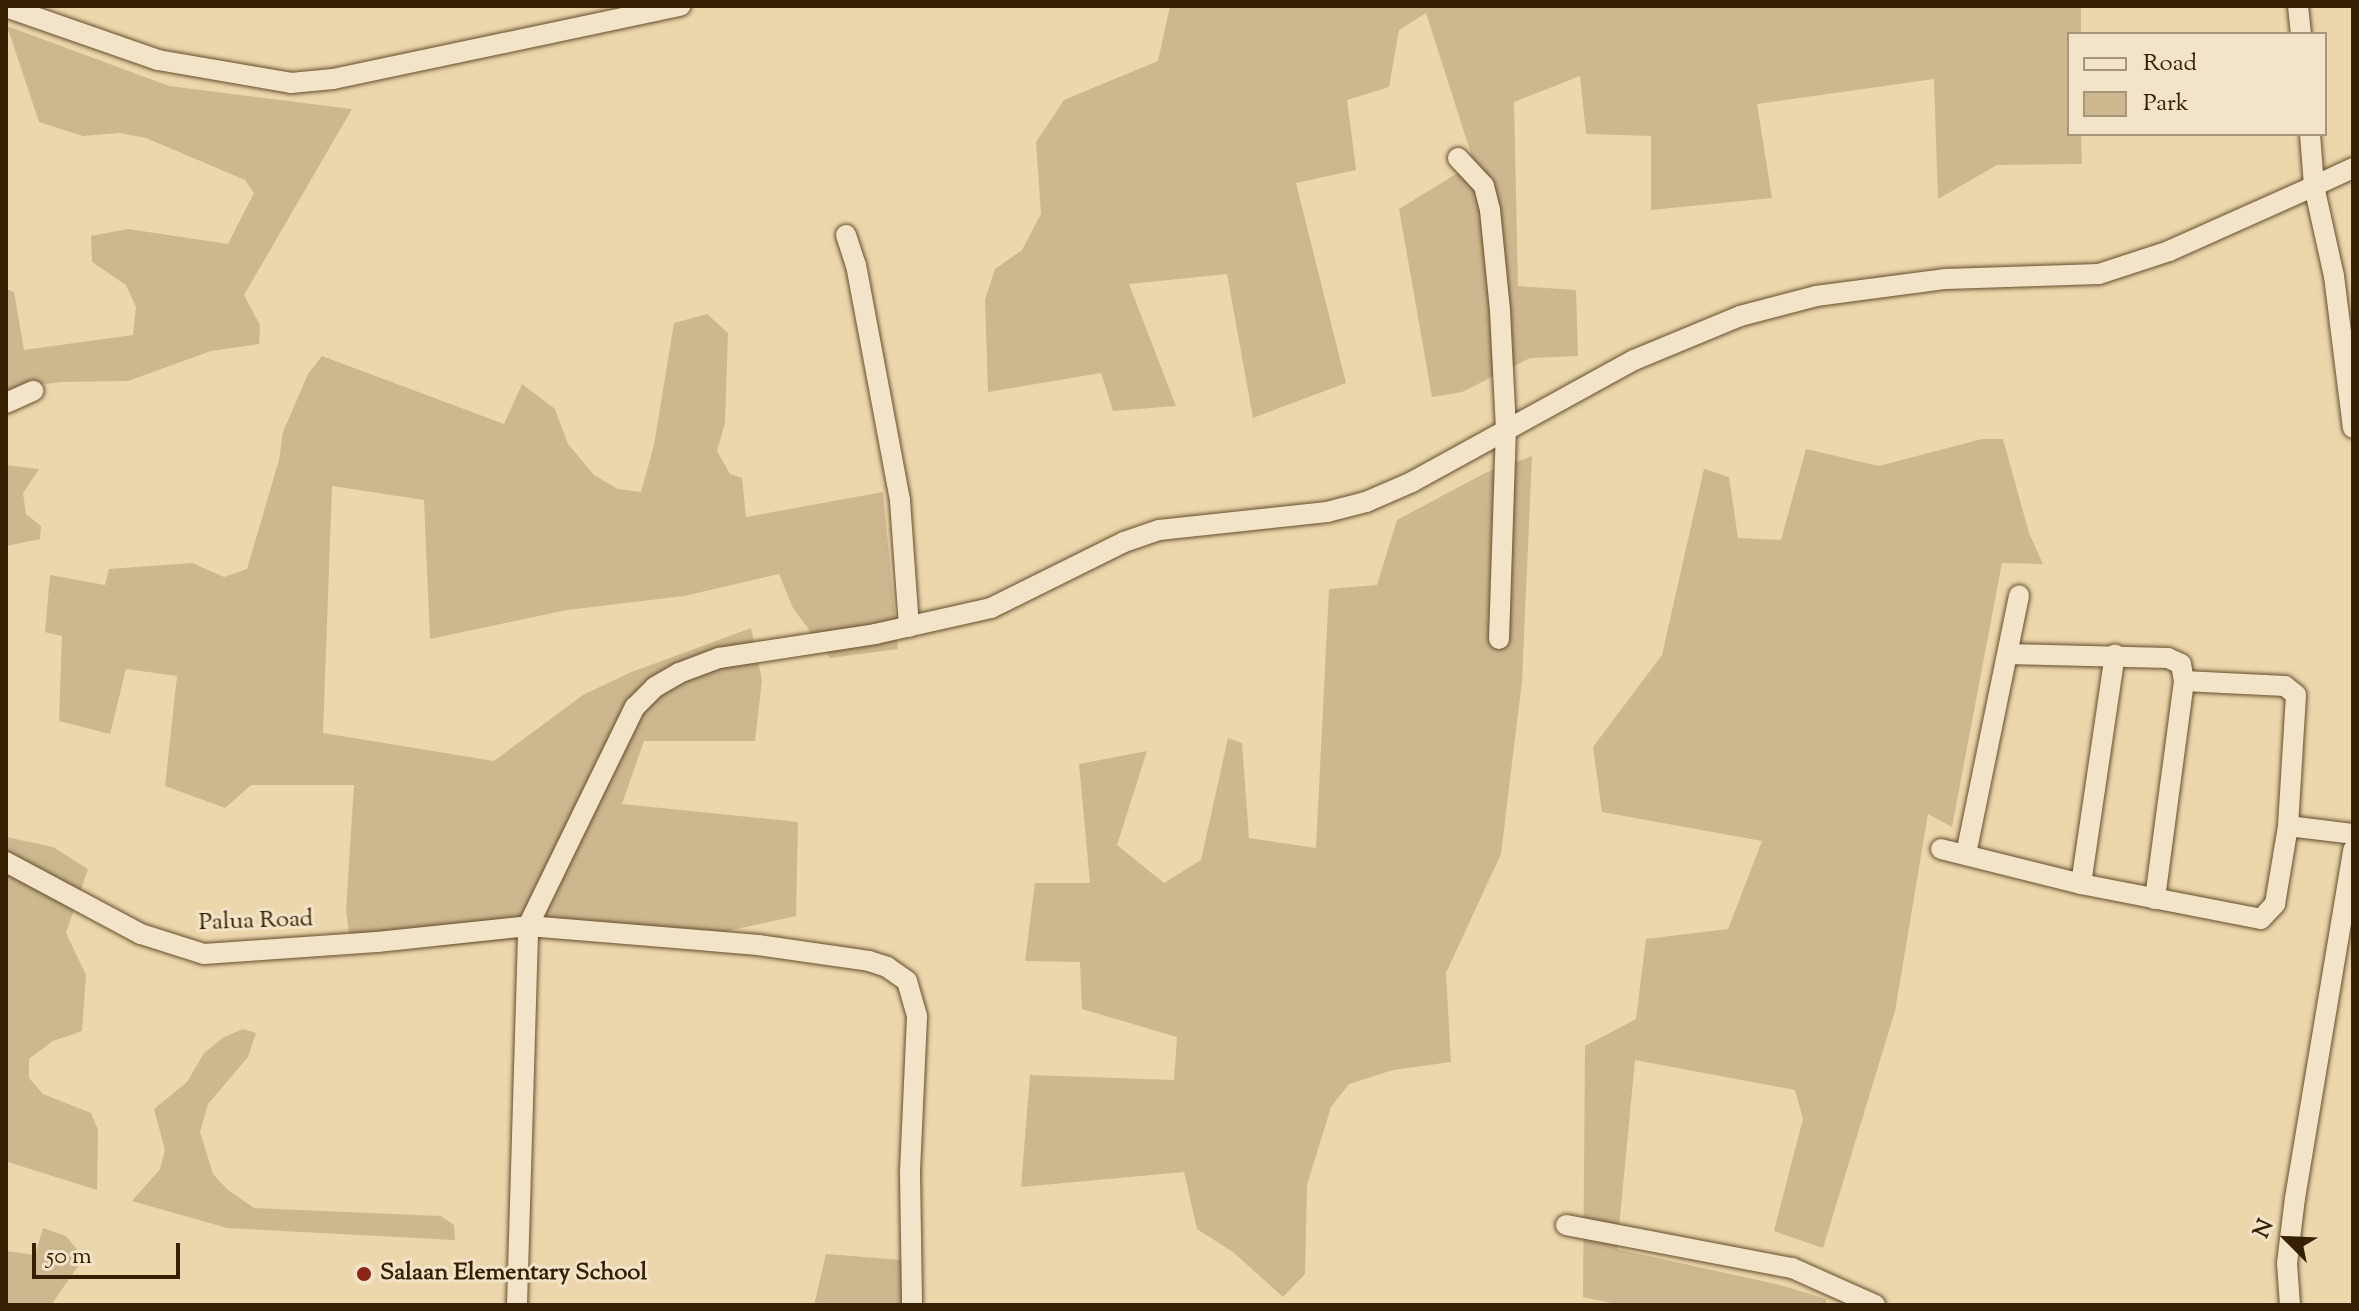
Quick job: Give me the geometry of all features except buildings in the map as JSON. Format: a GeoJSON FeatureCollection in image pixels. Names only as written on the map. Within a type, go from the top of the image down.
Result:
{"type":"FeatureCollection","features":[{"type":"Feature","properties":{"kind":"street"},"geometry":{"type":"LineString","coordinates":[[6,7],[158,60],[291,83],[333,79],[680,6]]}},
{"type":"Feature","properties":{"kind":"street"},"geometry":{"type":"LineString","coordinates":[[2298,6],[2301,32]]}},
{"type":"Feature","properties":{"kind":"street"},"geometry":{"type":"LineString","coordinates":[[2310,136],[2314,186],[2334,276],[2353,428]]}},
{"type":"Feature","properties":{"kind":"street"},"geometry":{"type":"LineString","coordinates":[[1458,158],[1479,178],[1490,210],[1506,428],[1499,639]]}},
{"type":"Feature","properties":{"kind":"street"},"geometry":{"type":"LineString","coordinates":[[517,1305],[528,926],[635,707],[655,687],[719,658],[909,627],[991,608],[1124,542],[1159,530],[1327,512],[1366,502],[1412,482],[1634,360],[1740,316],[1816,296],[1946,279],[2099,274],[2169,251],[2353,168]]}},
{"type":"Feature","properties":{"kind":"street"},"geometry":{"type":"LineString","coordinates":[[846,235],[856,265],[900,501],[909,627]]}},
{"type":"Feature","properties":{"kind":"street"},"geometry":{"type":"LineString","coordinates":[[6,403],[33,391]]}},
{"type":"Feature","properties":{"kind":"street"},"geometry":{"type":"LineString","coordinates":[[1966,854],[2019,595]]}},
{"type":"Feature","properties":{"kind":"street"},"geometry":{"type":"LineString","coordinates":[[2008,654],[2115,655],[2175,660],[2183,669],[2184,681],[2155,899]]}},
{"type":"Feature","properties":{"kind":"street"},"geometry":{"type":"LineString","coordinates":[[2081,884],[2115,655]]}},
{"type":"Feature","properties":{"kind":"street"},"geometry":{"type":"LineString","coordinates":[[1941,849],[2081,884],[2261,919],[2275,904],[2288,826],[2296,695],[2285,686],[2184,681]]}},
{"type":"Feature","properties":{"kind":"street"},"geometry":{"type":"LineString","coordinates":[[2288,826],[2353,834]]}},
{"type":"Feature","properties":{"kind":"street"},"geometry":{"type":"LineString","coordinates":[[2290,1305],[2287,1263],[2295,1198],[2353,850]]}},
{"type":"Feature","properties":{"kind":"street","name":"Palua Road"},"geometry":{"type":"LineString","coordinates":[[6,862],[141,934],[204,954],[364,943],[528,926],[758,945],[869,961],[899,973],[912,993],[917,1017],[910,1173],[912,1305]]}},
{"type":"Feature","properties":{"kind":"street"},"geometry":{"type":"LineString","coordinates":[[1566,1225],[1792,1268],[1875,1305]]}},
{"type":"Feature","properties":{"kind":"green space"},"geometry":{"type":"Polygon","coordinates":[[[1170,6],[2081,6],[2081,32],[2067,32],[2067,136],[2081,136],[2082,164],[1997,165],[1938,199],[1934,79],[1757,104],[1772,198],[1651,210],[1651,136],[1586,134],[1580,76],[1514,102],[1518,286],[1576,290],[1578,356],[1530,358],[1462,392],[1432,397],[1399,209],[1474,163],[1426,13],[1399,30],[1389,87],[1347,100],[1356,170],[1296,183],[1346,383],[1253,418],[1227,274],[1129,284],[1176,406],[1113,411],[1101,373],[988,392],[985,300],[995,269],[1022,250],[1041,214],[1036,142],[1064,100],[1158,61],[1170,6]]]}},
{"type":"Feature","properties":{"kind":"green space"},"geometry":{"type":"Polygon","coordinates":[[[7,26],[169,86],[352,109],[244,295],[260,325],[259,344],[211,351],[128,381],[60,382],[6,390],[6,289],[14,292],[24,350],[133,335],[136,307],[126,285],[92,262],[91,236],[128,229],[228,244],[254,193],[245,180],[146,138],[120,133],[83,136],[39,122],[7,26]]]}},
{"type":"Feature","properties":{"kind":"green space"},"geometry":{"type":"Polygon","coordinates":[[[707,314],[728,333],[725,423],[717,451],[730,474],[742,478],[746,517],[883,492],[898,649],[830,658],[793,608],[779,574],[684,596],[567,610],[430,639],[424,500],[332,486],[323,733],[494,761],[583,695],[629,673],[751,628],[762,680],[755,741],[644,741],[622,804],[798,822],[796,916],[659,946],[559,935],[437,947],[349,933],[346,910],[354,785],[251,785],[225,808],[165,786],[177,676],[126,669],[110,734],[59,721],[62,636],[45,632],[50,575],[105,585],[109,569],[192,563],[224,577],[247,569],[279,460],[283,432],[308,374],[322,356],[504,424],[522,384],[555,409],[568,444],[594,475],[618,489],[641,492],[654,445],[674,323],[707,314]]]}},
{"type":"Feature","properties":{"kind":"green space"},"geometry":{"type":"Polygon","coordinates":[[[1982,439],[2003,439],[2029,533],[2043,564],[2002,563],[1952,827],[1928,814],[1895,1011],[1823,1248],[1774,1231],[1803,1119],[1795,1090],[1635,1060],[1617,1249],[1784,1286],[1826,1299],[1826,1305],[1621,1305],[1583,1297],[1585,1046],[1636,1019],[1646,939],[1728,929],[1762,841],[1602,812],[1593,747],[1662,655],[1704,469],[1729,477],[1738,538],[1781,540],[1806,449],[1879,466],[1982,439]]]}},
{"type":"Feature","properties":{"kind":"green space"},"geometry":{"type":"Polygon","coordinates":[[[1532,456],[1522,681],[1501,854],[1446,973],[1451,1062],[1393,1070],[1349,1084],[1331,1107],[1307,1185],[1305,1274],[1283,1297],[1233,1252],[1197,1229],[1184,1172],[1021,1187],[1030,1075],[1174,1080],[1177,1037],[1082,1009],[1080,962],[1025,961],[1035,883],[1090,883],[1079,764],[1147,751],[1117,845],[1164,883],[1201,860],[1228,738],[1242,743],[1249,838],[1316,848],[1329,589],[1377,585],[1397,520],[1485,473],[1532,456]]]}},
{"type":"Feature","properties":{"kind":"green space"},"geometry":{"type":"Polygon","coordinates":[[[6,465],[39,469],[23,493],[26,514],[41,526],[40,539],[6,546],[6,465]]]}},
{"type":"Feature","properties":{"kind":"green space"},"geometry":{"type":"Polygon","coordinates":[[[6,837],[53,847],[88,869],[66,933],[86,975],[82,1031],[53,1041],[29,1059],[29,1078],[43,1094],[91,1113],[98,1130],[97,1190],[8,1162],[6,837]]]}},
{"type":"Feature","properties":{"kind":"green space"},"geometry":{"type":"Polygon","coordinates":[[[243,1029],[256,1033],[248,1057],[208,1104],[200,1132],[213,1174],[228,1190],[254,1208],[441,1216],[454,1225],[455,1240],[227,1228],[132,1201],[160,1169],[165,1150],[154,1109],[187,1082],[204,1053],[224,1037],[243,1029]]]}},
{"type":"Feature","properties":{"kind":"green space"},"geometry":{"type":"Polygon","coordinates":[[[43,1228],[66,1236],[80,1253],[79,1265],[51,1305],[6,1305],[6,1251],[35,1255],[43,1228]]]}},
{"type":"Feature","properties":{"kind":"green space"},"geometry":{"type":"Polygon","coordinates":[[[826,1254],[915,1261],[916,1305],[814,1305],[826,1254]]]}},
{"type":"Feature","properties":{"kind":"place","name":"Salaan Elementary School"},"geometry":{"type":"Point","coordinates":[364,1274]}}]}
